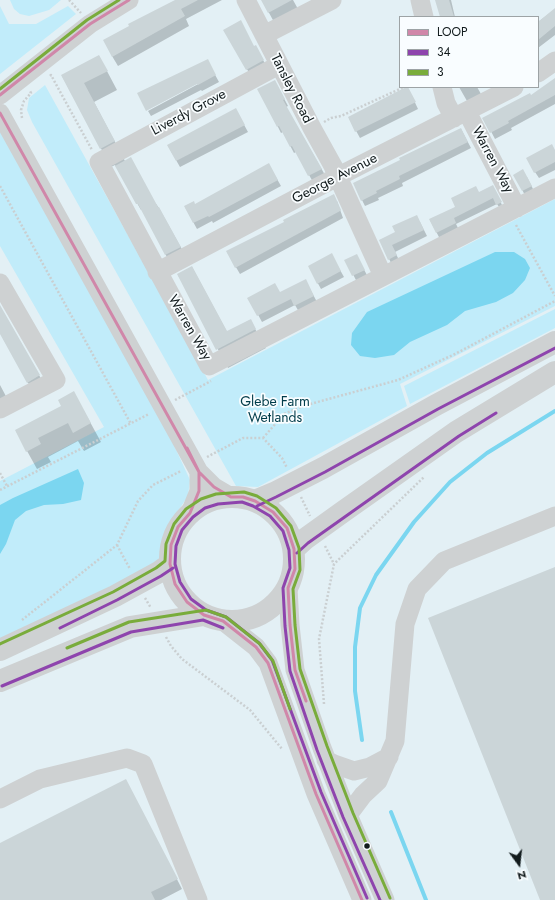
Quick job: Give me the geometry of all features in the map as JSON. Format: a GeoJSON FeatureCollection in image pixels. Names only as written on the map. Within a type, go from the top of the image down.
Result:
{"type":"FeatureCollection","features":[{"type":"Feature","properties":{"kind":"highway"},"geometry":{"type":"LineString","coordinates":[[0,650],[115,596],[164,568],[178,527],[190,513],[203,504],[216,499],[231,497],[264,497],[323,468],[436,405],[555,342]]}},
{"type":"Feature","properties":{"kind":"highway"},"geometry":{"type":"LineString","coordinates":[[0,681],[130,627],[180,618],[214,618],[243,621],[261,615],[277,603],[288,588],[295,569],[300,544],[456,432],[555,372]]}},
{"type":"Feature","properties":{"kind":"highway"},"geometry":{"type":"LineString","coordinates":[[264,497],[273,512],[300,544]]}},
{"type":"Feature","properties":{"kind":"highway"},"geometry":{"type":"LineString","coordinates":[[164,568],[187,602],[214,618]]}},
{"type":"Feature","properties":{"kind":"street"},"geometry":{"type":"LineString","coordinates":[[0,95],[90,24],[129,0]]}},
{"type":"Feature","properties":{"kind":"street","name":"Tansley Road"},"geometry":{"type":"LineString","coordinates":[[246,0],[333,166],[337,177]]}},
{"type":"Feature","properties":{"kind":"street"},"geometry":{"type":"LineString","coordinates":[[264,36],[332,0]]}},
{"type":"Feature","properties":{"kind":"street"},"geometry":{"type":"LineString","coordinates":[[420,0],[424,16]]}},
{"type":"Feature","properties":{"kind":"street"},"geometry":{"type":"LineString","coordinates":[[539,72],[555,61]]}},
{"type":"Feature","properties":{"kind":"street","name":"Liverdy Grove"},"geometry":{"type":"LineString","coordinates":[[99,162],[279,65]]}},
{"type":"Feature","properties":{"kind":"street","name":"Warren Way"},"geometry":{"type":"LineString","coordinates":[[442,88],[446,103],[460,115],[517,208]]}},
{"type":"Feature","properties":{"kind":"street","name":"George Avenue"},"geometry":{"type":"LineString","coordinates":[[157,272],[337,177],[512,88]]}},
{"type":"Feature","properties":{"kind":"street"},"geometry":{"type":"LineString","coordinates":[[0,113],[199,472],[214,487],[231,497]]}},
{"type":"Feature","properties":{"kind":"street","name":"Warren Way"},"geometry":{"type":"LineString","coordinates":[[99,162],[209,366],[555,188]]}},
{"type":"Feature","properties":{"kind":"street"},"geometry":{"type":"LineString","coordinates":[[337,177],[383,276]]}},
{"type":"Feature","properties":{"kind":"street"},"geometry":{"type":"LineString","coordinates":[[0,283],[56,380],[0,409]]}},
{"type":"Feature","properties":{"kind":"street"},"geometry":{"type":"LineString","coordinates":[[190,513],[199,491],[199,472]]}},
{"type":"Feature","properties":{"kind":"street"},"geometry":{"type":"LineString","coordinates":[[348,814],[363,795],[378,781],[395,741],[405,624],[417,589],[444,561],[555,516]]}},
{"type":"Feature","properties":{"kind":"street"},"geometry":{"type":"LineString","coordinates":[[288,588],[290,626],[295,670],[326,760],[385,900]]}},
{"type":"Feature","properties":{"kind":"street"},"geometry":{"type":"LineString","coordinates":[[214,618],[256,647],[268,664],[316,794],[362,900]]}},
{"type":"Feature","properties":{"kind":"street"},"geometry":{"type":"LineString","coordinates":[[326,760],[354,770],[370,768],[389,756]]}},
{"type":"Feature","properties":{"kind":"street"},"geometry":{"type":"LineString","coordinates":[[0,799],[40,779],[127,758],[143,764],[198,900]]}},
{"type":"Feature","properties":{"kind":"path"},"geometry":{"type":"LineString","coordinates":[[46,79],[51,75],[99,162]]}},
{"type":"Feature","properties":{"kind":"path"},"geometry":{"type":"LineString","coordinates":[[26,87],[31,93]]}},
{"type":"Feature","properties":{"kind":"path"},"geometry":{"type":"LineString","coordinates":[[24,122],[22,117],[22,105],[24,100],[36,88]]}},
{"type":"Feature","properties":{"kind":"path"},"geometry":{"type":"LineString","coordinates":[[312,128],[331,118],[342,116],[402,88]]}},
{"type":"Feature","properties":{"kind":"path"},"geometry":{"type":"LineString","coordinates":[[0,186],[131,424]]}},
{"type":"Feature","properties":{"kind":"path"},"geometry":{"type":"LineString","coordinates":[[509,229],[516,225],[555,296]]}},
{"type":"Feature","properties":{"kind":"path"},"geometry":{"type":"LineString","coordinates":[[263,438],[284,414],[303,406],[398,380],[455,354],[555,301]]}},
{"type":"Feature","properties":{"kind":"path"},"geometry":{"type":"LineString","coordinates":[[172,402],[213,381]]}},
{"type":"Feature","properties":{"kind":"path"},"geometry":{"type":"LineString","coordinates":[[0,490],[150,413]]}},
{"type":"Feature","properties":{"kind":"path"},"geometry":{"type":"LineString","coordinates":[[0,473],[7,486]]}},
{"type":"Feature","properties":{"kind":"path"},"geometry":{"type":"LineString","coordinates":[[324,706],[319,639],[334,564],[428,473]]}},
{"type":"Feature","properties":{"kind":"path"},"geometry":{"type":"LineString","coordinates":[[21,620],[117,545],[138,501],[154,485],[163,480]]}},
{"type":"Feature","properties":{"kind":"path"},"geometry":{"type":"LineString","coordinates":[[117,545],[131,572]]}},
{"type":"Feature","properties":{"kind":"path"},"geometry":{"type":"LineString","coordinates":[[142,592],[153,612]]}},
{"type":"Feature","properties":{"kind":"path"},"geometry":{"type":"LineString","coordinates":[[164,632],[171,646],[182,659],[250,710],[282,750]]}},
{"type":"Feature","properties":{"kind":"green space"},"geometry":{"type":"Polygon","coordinates":[[[10,0],[61,0],[49,10],[29,16],[20,14],[14,9],[10,0]]]}},
{"type":"Feature","properties":{"kind":"green space"},"geometry":{"type":"Polygon","coordinates":[[[0,6],[9,24],[36,24],[68,6],[76,14],[0,74],[0,6]]]}},
{"type":"Feature","properties":{"kind":"green space","name":"Glebe Farm Wetlands"},"geometry":{"type":"Polygon","coordinates":[[[45,85],[208,380],[555,199],[555,306],[400,384],[407,406],[258,487],[236,486],[32,122],[27,110],[29,98],[45,85]]]}},
{"type":"Feature","properties":{"kind":"green space"},"geometry":{"type":"Polygon","coordinates":[[[0,131],[155,404],[190,480],[188,496],[166,529],[160,565],[0,640],[0,481],[104,427],[0,246],[0,131]]]}},
{"type":"Feature","properties":{"kind":"green space"},"geometry":{"type":"Polygon","coordinates":[[[555,309],[555,328],[410,404],[404,386],[555,309]]]}},
{"type":"Feature","properties":{"kind":"water"},"geometry":{"type":"Polygon","coordinates":[[[495,252],[514,252],[525,259],[530,268],[525,280],[513,293],[496,302],[465,311],[447,325],[410,342],[394,355],[375,358],[360,356],[351,345],[352,333],[367,312],[495,252]]]}},
{"type":"Feature","properties":{"kind":"water"},"geometry":{"type":"Polygon","coordinates":[[[78,469],[84,483],[81,500],[63,504],[44,505],[26,511],[15,520],[6,544],[0,554],[0,505],[78,469]]]}},
{"type":"Feature","properties":{"kind":"building"},"geometry":{"type":"Polygon","coordinates":[[[175,0],[198,0],[181,9],[185,16],[112,57],[103,40],[129,26],[128,24],[175,0]]]}},
{"type":"Feature","properties":{"kind":"building"},"geometry":{"type":"Polygon","coordinates":[[[261,0],[292,0],[268,13],[261,0]]]}},
{"type":"Feature","properties":{"kind":"building"},"geometry":{"type":"Polygon","coordinates":[[[435,0],[449,0],[454,16],[440,16],[435,0]]]}},
{"type":"Feature","properties":{"kind":"building"},"geometry":{"type":"Polygon","coordinates":[[[555,8],[555,26],[539,39],[539,21],[555,8]]]}},
{"type":"Feature","properties":{"kind":"building"},"geometry":{"type":"Polygon","coordinates":[[[241,20],[254,46],[256,45],[264,60],[246,70],[223,30],[241,20]]]}},
{"type":"Feature","properties":{"kind":"building"},"geometry":{"type":"Polygon","coordinates":[[[99,55],[108,71],[84,83],[115,141],[100,149],[61,75],[99,55]]]}},
{"type":"Feature","properties":{"kind":"building"},"geometry":{"type":"Polygon","coordinates":[[[208,59],[216,75],[146,111],[137,93],[208,59]]]}},
{"type":"Feature","properties":{"kind":"building"},"geometry":{"type":"Polygon","coordinates":[[[555,78],[555,95],[508,121],[509,123],[490,133],[482,118],[530,93],[531,95],[555,78]]]}},
{"type":"Feature","properties":{"kind":"building"},"geometry":{"type":"Polygon","coordinates":[[[275,80],[285,99],[283,100],[322,169],[308,176],[292,146],[290,147],[279,126],[277,127],[257,89],[275,80]]]}},
{"type":"Feature","properties":{"kind":"building"},"geometry":{"type":"Polygon","coordinates":[[[404,88],[409,88],[416,102],[355,132],[348,117],[404,88]]]}},
{"type":"Feature","properties":{"kind":"building"},"geometry":{"type":"Polygon","coordinates":[[[236,108],[245,125],[176,161],[167,145],[236,108]]]}},
{"type":"Feature","properties":{"kind":"building"},"geometry":{"type":"Polygon","coordinates":[[[461,128],[468,142],[399,176],[400,179],[376,191],[377,193],[361,201],[353,183],[400,160],[399,158],[461,128]]]}},
{"type":"Feature","properties":{"kind":"building"},"geometry":{"type":"Polygon","coordinates":[[[552,144],[555,150],[555,162],[534,173],[526,158],[552,144]]]}},
{"type":"Feature","properties":{"kind":"building"},"geometry":{"type":"Polygon","coordinates":[[[131,157],[181,247],[165,255],[138,204],[136,204],[115,166],[131,157]]]}},
{"type":"Feature","properties":{"kind":"building"},"geometry":{"type":"Polygon","coordinates":[[[269,163],[278,180],[209,217],[208,216],[193,223],[184,206],[194,201],[195,204],[269,163]]]}},
{"type":"Feature","properties":{"kind":"building"},"geometry":{"type":"Polygon","coordinates":[[[523,169],[532,186],[522,191],[513,175],[523,169]]]}},
{"type":"Feature","properties":{"kind":"building"},"geometry":{"type":"Polygon","coordinates":[[[493,185],[502,202],[496,205],[493,198],[454,218],[456,223],[436,233],[429,219],[455,207],[451,198],[476,186],[479,192],[493,185]]]}},
{"type":"Feature","properties":{"kind":"building"},"geometry":{"type":"Polygon","coordinates":[[[334,194],[341,210],[340,211],[235,268],[226,251],[284,222],[283,220],[334,194]]]}},
{"type":"Feature","properties":{"kind":"building"},"geometry":{"type":"Polygon","coordinates":[[[417,215],[424,230],[392,245],[397,255],[388,260],[379,240],[395,232],[392,226],[417,215]]]}},
{"type":"Feature","properties":{"kind":"building"},"geometry":{"type":"Polygon","coordinates":[[[332,253],[341,271],[317,284],[308,266],[332,253]]]}},
{"type":"Feature","properties":{"kind":"building"},"geometry":{"type":"Polygon","coordinates":[[[357,254],[365,270],[352,276],[344,260],[357,254]]]}},
{"type":"Feature","properties":{"kind":"building"},"geometry":{"type":"Polygon","coordinates":[[[192,266],[227,331],[251,319],[256,329],[216,350],[177,274],[192,266]]]}},
{"type":"Feature","properties":{"kind":"building"},"geometry":{"type":"Polygon","coordinates":[[[306,279],[314,296],[294,306],[291,299],[257,316],[247,298],[275,283],[280,292],[306,279]]]}},
{"type":"Feature","properties":{"kind":"building"},"geometry":{"type":"Polygon","coordinates":[[[0,305],[40,375],[27,383],[0,334],[0,305]]]}},
{"type":"Feature","properties":{"kind":"building"},"geometry":{"type":"Polygon","coordinates":[[[74,391],[91,423],[73,433],[68,423],[38,438],[41,444],[26,452],[15,430],[61,406],[58,400],[74,391]]]}},
{"type":"Feature","properties":{"kind":"building"},"geometry":{"type":"Polygon","coordinates":[[[555,567],[555,900],[540,900],[428,618],[555,567]]]}},
{"type":"Feature","properties":{"kind":"building"},"geometry":{"type":"Polygon","coordinates":[[[126,779],[178,879],[151,892],[155,900],[0,900],[0,843],[126,779]]]}},
{"type":"Feature","properties":{"kind":"waterway"},"geometry":{"type":"LineString","coordinates":[[362,740],[355,691],[355,647],[360,608],[376,575],[414,522],[450,482],[487,453],[555,411]]}},
{"type":"Feature","properties":{"kind":"waterway"},"geometry":{"type":"LineString","coordinates":[[391,812],[426,900]]}},
{"type":"Feature","properties":{"kind":"transit line","name":"3"},"geometry":{"type":"LineString","coordinates":[[0,89],[87,20],[119,0]]}},
{"type":"Feature","properties":{"kind":"transit line","name":"LOOP"},"geometry":{"type":"LineString","coordinates":[[0,95],[90,24],[129,0]]}},
{"type":"Feature","properties":{"kind":"transit line","name":"LOOP"},"geometry":{"type":"LineString","coordinates":[[0,113],[199,472],[199,491],[190,513],[178,527],[171,545],[170,564],[175,584],[187,602],[204,615],[223,621],[256,647],[268,663],[316,794],[362,900]]}},
{"type":"Feature","properties":{"kind":"transit line","name":"34"},"geometry":{"type":"LineString","coordinates":[[257,506],[325,472],[438,409],[555,348]]}},
{"type":"Feature","properties":{"kind":"transit line","name":"34"},"geometry":{"type":"LineString","coordinates":[[297,553],[308,543],[459,436],[496,413]]}},
{"type":"Feature","properties":{"kind":"transit line","name":"LOOP"},"geometry":{"type":"LineString","coordinates":[[187,448],[199,472],[214,487],[231,497],[243,497],[255,501],[273,512],[287,528],[294,549],[295,569],[288,588],[290,625],[295,670],[306,701]]}},
{"type":"Feature","properties":{"kind":"transit line","name":"3"},"geometry":{"type":"LineString","coordinates":[[0,644],[113,592],[156,568],[165,561],[166,544],[174,524],[186,509],[201,499],[216,494],[244,492],[257,496],[276,508],[291,526],[299,548],[300,570],[293,589],[300,669],[327,746],[353,813],[390,898]]}},
{"type":"Feature","properties":{"kind":"transit line","name":"34"},"geometry":{"type":"LineString","coordinates":[[367,898],[321,792],[272,660],[259,643],[226,617],[206,610],[191,599],[180,582],[175,564],[176,546],[182,530],[193,517],[205,508],[218,504],[242,502],[253,506],[270,516],[283,531],[289,550],[290,568],[283,588],[285,626],[290,671],[317,750],[343,817],[380,900]]}},
{"type":"Feature","properties":{"kind":"transit line","name":"34"},"geometry":{"type":"LineString","coordinates":[[60,628],[117,600],[173,568]]}},
{"type":"Feature","properties":{"kind":"transit line","name":"3"},"geometry":{"type":"LineString","coordinates":[[67,648],[129,622],[206,610],[226,617],[260,644],[273,661],[290,709]]}},
{"type":"Feature","properties":{"kind":"transit line","name":"34"},"geometry":{"type":"LineString","coordinates":[[2,686],[131,632],[203,620],[223,628]]}}]}
